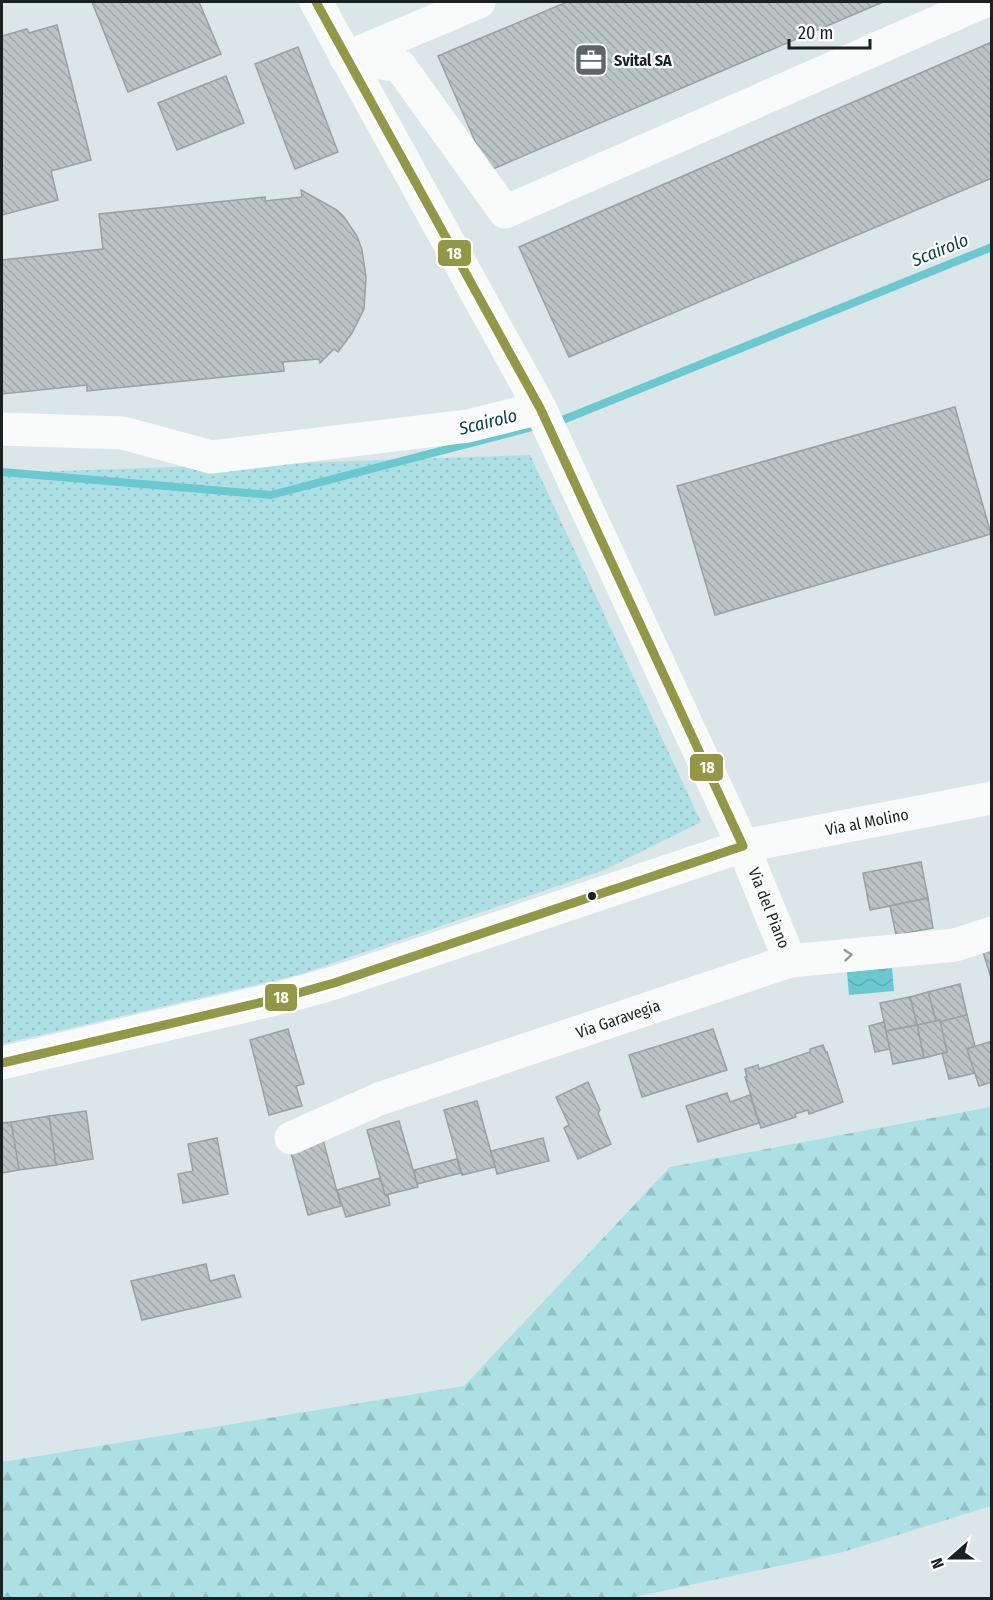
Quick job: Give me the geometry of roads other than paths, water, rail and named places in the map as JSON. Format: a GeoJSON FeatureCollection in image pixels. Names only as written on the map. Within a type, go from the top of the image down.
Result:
{"type":"FeatureCollection","features":[{"type":"Feature","properties":{"kind":"street","name":"Via del Piano"},"geometry":{"type":"LineString","coordinates":[[316,2],[540,408],[743,846],[790,961]]}},
{"type":"Feature","properties":{"kind":"street"},"geometry":{"type":"LineString","coordinates":[[346,58],[480,2]]}},
{"type":"Feature","properties":{"kind":"street"},"geometry":{"type":"LineString","coordinates":[[346,58],[400,66],[505,212],[983,2]]}},
{"type":"Feature","properties":{"kind":"street"},"geometry":{"type":"LineString","coordinates":[[2,429],[123,433],[211,457],[468,426],[540,408]]}},
{"type":"Feature","properties":{"kind":"street","name":"Via al Molino"},"geometry":{"type":"LineString","coordinates":[[743,846],[992,798]]}},
{"type":"Feature","properties":{"kind":"street"},"geometry":{"type":"LineString","coordinates":[[2,1063],[284,997],[334,983],[743,846]]}},
{"type":"Feature","properties":{"kind":"street","name":"Via Garavegia"},"geometry":{"type":"LineString","coordinates":[[291,1138],[379,1100],[790,961],[956,945],[992,933]]}},
{"type":"Feature","properties":{"kind":"water"},"geometry":{"type":"Polygon","coordinates":[[[892,968],[894,991],[849,995],[847,972],[892,968]]]}},
{"type":"Feature","properties":{"kind":"waterway","name":"Scairolo"},"geometry":{"type":"LineString","coordinates":[[553,422],[992,247]]}},
{"type":"Feature","properties":{"kind":"waterway","name":"Scairolo"},"geometry":{"type":"LineString","coordinates":[[2,472],[271,495],[540,425]]}},
{"type":"Feature","properties":{"kind":"place","name":"Svital SA"},"geometry":{"type":"Point","coordinates":[591,60]}}]}
